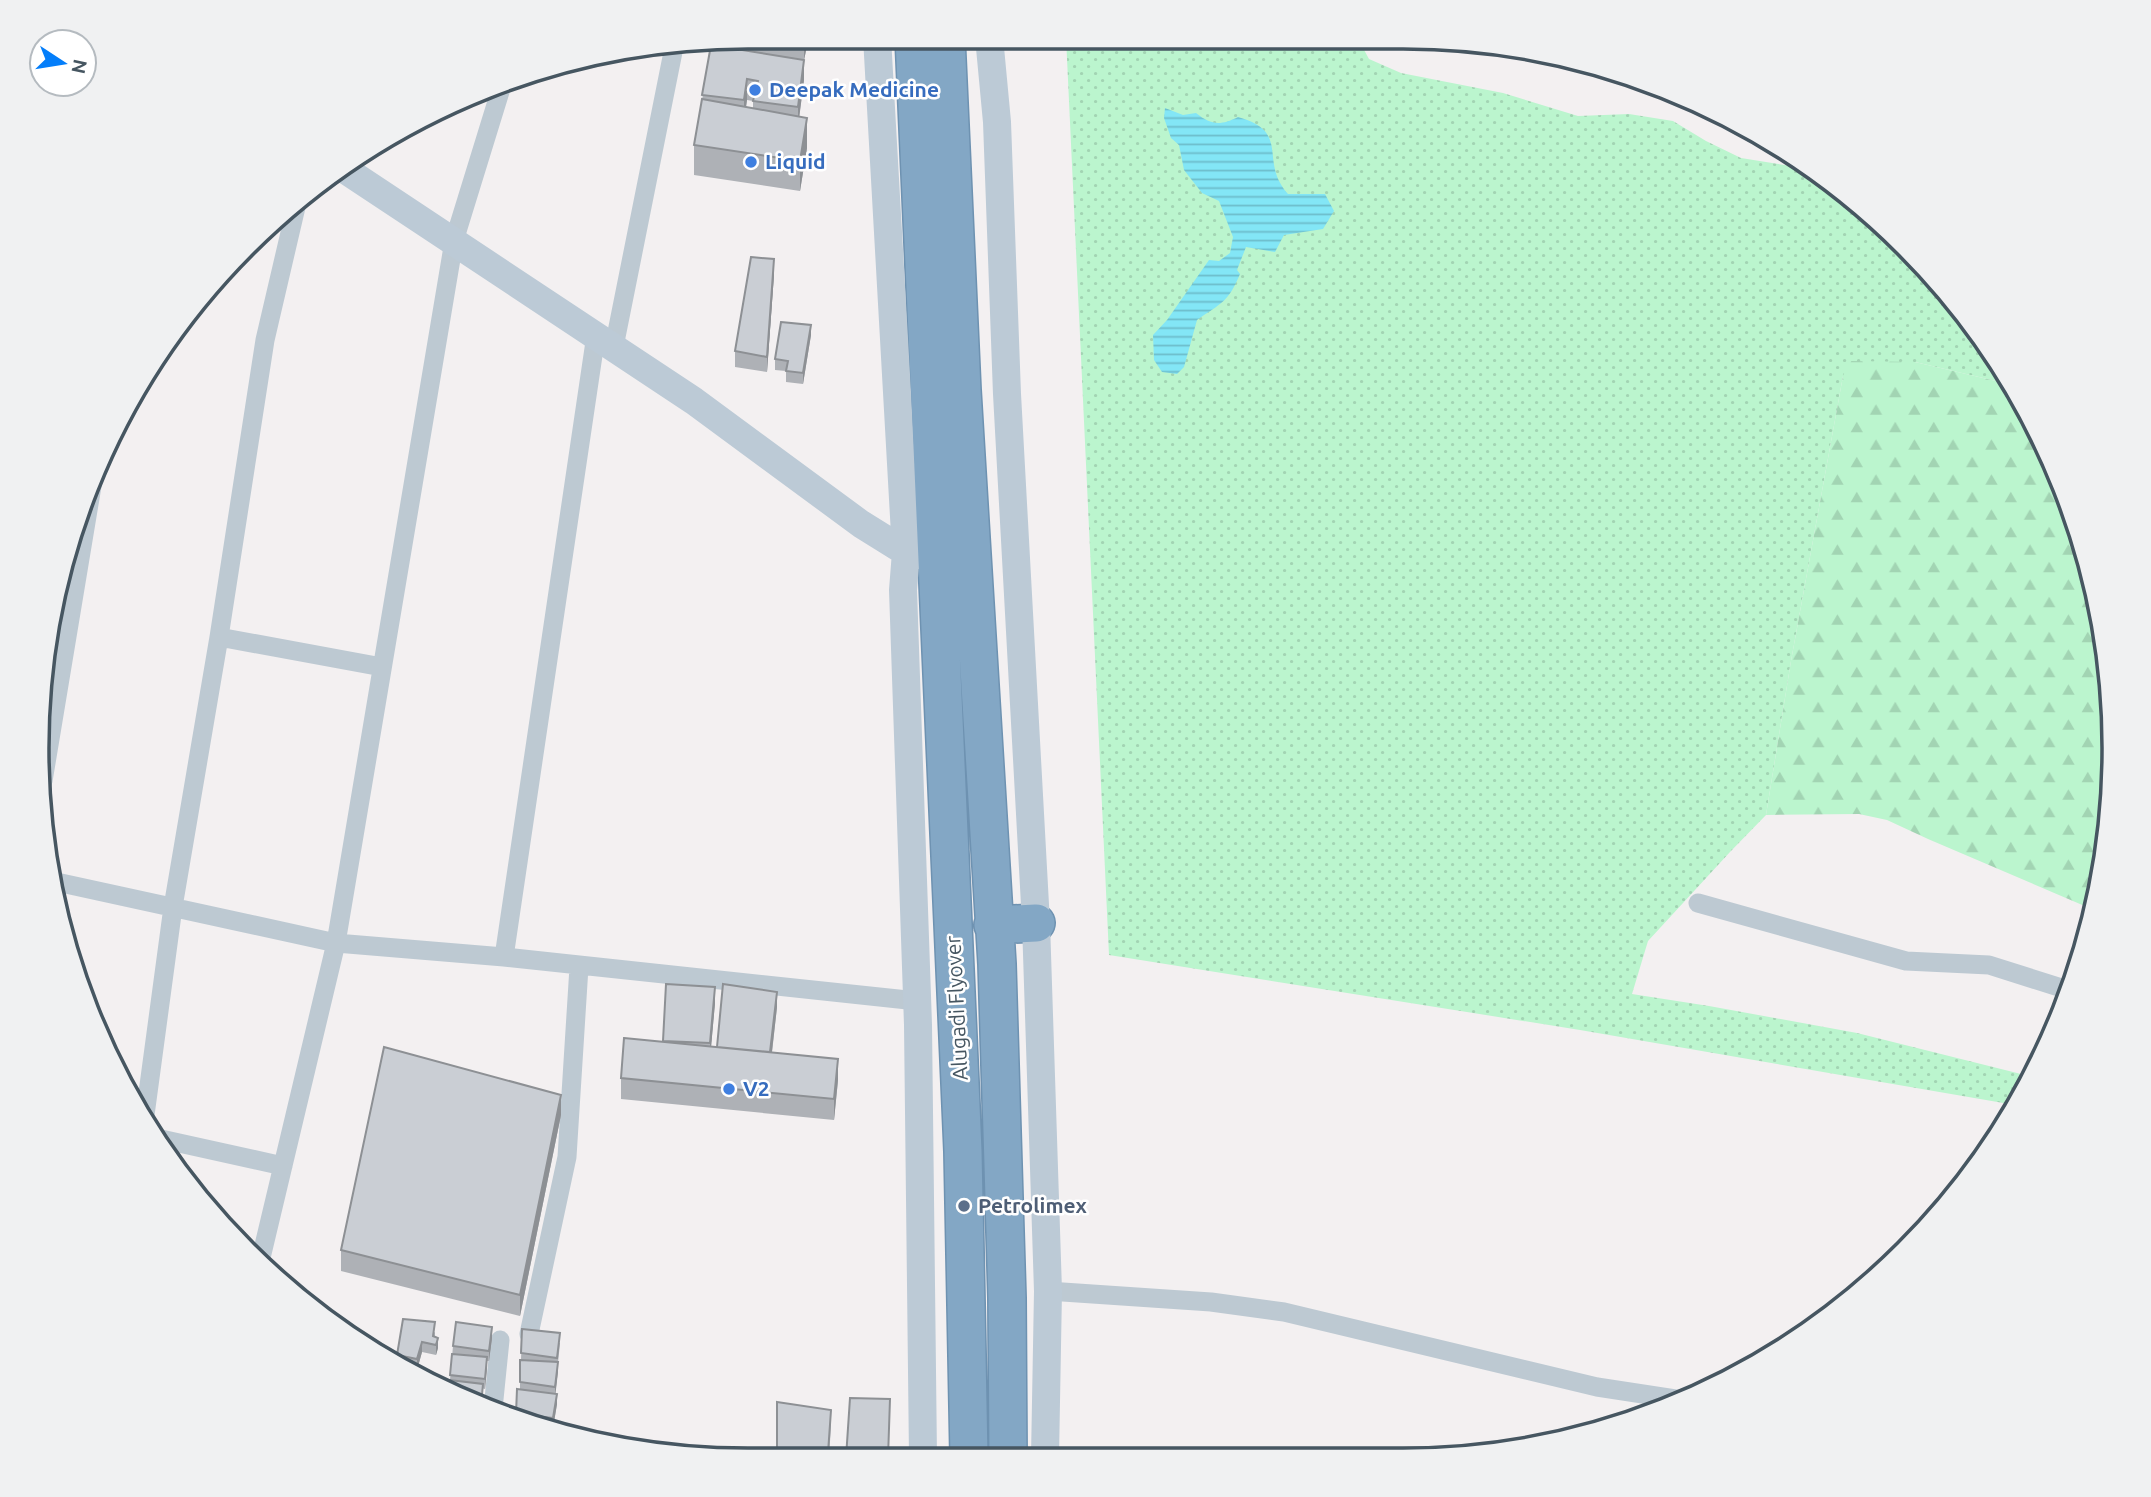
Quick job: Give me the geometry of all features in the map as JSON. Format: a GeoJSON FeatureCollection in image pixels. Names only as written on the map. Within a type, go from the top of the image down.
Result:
{"type":"FeatureCollection","features":[{"type":"Feature","properties":{"kind":"highway","name":"Alugadi Flyover"},"geometry":{"type":"LineString","coordinates":[[914,49],[921,556],[939,606],[963,1151],[969,1448]]}},
{"type":"Feature","properties":{"kind":"highway","name":"Alugadi Flyover"},"geometry":{"type":"LineString","coordinates":[[947,49],[963,404],[997,964],[1007,1297],[1008,1448]]}},
{"type":"Feature","properties":{"kind":"highway"},"geometry":{"type":"LineString","coordinates":[[993,925],[1036,923]]}},
{"type":"Feature","properties":{"kind":"street"},"geometry":{"type":"LineString","coordinates":[[878,49],[921,556],[903,590],[917,1001],[923,1448]]}},
{"type":"Feature","properties":{"kind":"street"},"geometry":{"type":"LineString","coordinates":[[990,49],[997,122],[1007,394],[1036,923],[1048,1291],[1045,1448]]}},
{"type":"Feature","properties":{"kind":"street"},"geometry":{"type":"LineString","coordinates":[[504,957],[605,341],[673,53]]}},
{"type":"Feature","properties":{"kind":"street"},"geometry":{"type":"LineString","coordinates":[[263,1251],[336,943],[454,241],[499,95]]}},
{"type":"Feature","properties":{"kind":"street"},"geometry":{"type":"LineString","coordinates":[[351,174],[694,401],[861,524],[921,556]]}},
{"type":"Feature","properties":{"kind":"street"},"geometry":{"type":"LineString","coordinates":[[147,1104],[173,906],[219,637],[265,340],[293,218]]}},
{"type":"Feature","properties":{"kind":"street"},"geometry":{"type":"LineString","coordinates":[[49,743],[85,526]]}},
{"type":"Feature","properties":{"kind":"street"},"geometry":{"type":"LineString","coordinates":[[219,637],[382,667]]}},
{"type":"Feature","properties":{"kind":"street"},"geometry":{"type":"LineString","coordinates":[[62,883],[336,943],[504,957],[917,1001]]}},
{"type":"Feature","properties":{"kind":"street"},"geometry":{"type":"LineString","coordinates":[[1698,903],[1906,961],[1989,965],[2060,987]]}},
{"type":"Feature","properties":{"kind":"street"},"geometry":{"type":"LineString","coordinates":[[529,1334],[567,1157],[579,967]]}},
{"type":"Feature","properties":{"kind":"street"},"geometry":{"type":"LineString","coordinates":[[170,1141],[283,1166]]}},
{"type":"Feature","properties":{"kind":"street"},"geometry":{"type":"LineString","coordinates":[[1048,1291],[1211,1302],[1283,1312],[1597,1387],[1664,1397]]}},
{"type":"Feature","properties":{"kind":"street"},"geometry":{"type":"LineString","coordinates":[[494,1400],[500,1340]]}},
{"type":"Feature","properties":{"kind":"green space"},"geometry":{"type":"Polygon","coordinates":[[[1067,49],[1364,49],[1369,59],[1401,73],[1503,93],[1578,116],[1629,114],[1673,121],[1741,158],[1789,166],[1828,194],[1897,254],[1928,287],[1984,360],[1997,381],[1915,362],[1843,376],[1766,815],[1648,941],[1632,994],[1857,1033],[2021,1074],[2005,1103],[1580,1030],[1109,955],[1067,49]]]}},
{"type":"Feature","properties":{"kind":"green space"},"geometry":{"type":"Polygon","coordinates":[[[1849,361],[1915,362],[1997,381],[2030,439],[2065,524],[2089,612],[2096,657],[2101,703],[2101,794],[2084,906],[1887,820],[1859,814],[1766,815],[1843,376],[1849,361]]]}},
{"type":"Feature","properties":{"kind":"water"},"geometry":{"type":"Polygon","coordinates":[[[1165,108],[1183,115],[1196,113],[1216,123],[1238,117],[1254,123],[1270,139],[1275,170],[1279,182],[1288,194],[1325,194],[1334,211],[1323,229],[1284,235],[1275,252],[1246,247],[1237,270],[1240,274],[1236,284],[1223,302],[1197,320],[1184,367],[1177,374],[1162,372],[1154,360],[1153,335],[1167,320],[1209,260],[1219,261],[1230,253],[1233,237],[1219,201],[1202,193],[1184,170],[1179,145],[1171,138],[1164,118],[1165,108]]]}},
{"type":"Feature","properties":{"kind":"building"},"geometry":{"type":"Polygon","coordinates":[[[737,49],[804,60],[798,107],[753,101],[758,81],[747,79],[744,100],[702,95],[710,50],[737,49]]]}},
{"type":"Feature","properties":{"kind":"building"},"geometry":{"type":"Polygon","coordinates":[[[702,99],[807,118],[800,161],[694,145],[702,99]]]}},
{"type":"Feature","properties":{"kind":"building"},"geometry":{"type":"Polygon","coordinates":[[[751,257],[774,259],[767,357],[735,351],[751,257]]]}},
{"type":"Feature","properties":{"kind":"building"},"geometry":{"type":"Polygon","coordinates":[[[781,322],[811,325],[803,373],[786,371],[788,361],[775,359],[781,322]]]}},
{"type":"Feature","properties":{"kind":"building"},"geometry":{"type":"Polygon","coordinates":[[[666,984],[715,987],[710,1043],[663,1041],[666,984]]]}},
{"type":"Feature","properties":{"kind":"building"},"geometry":{"type":"Polygon","coordinates":[[[723,984],[777,992],[770,1052],[717,1047],[723,984]]]}},
{"type":"Feature","properties":{"kind":"building"},"geometry":{"type":"Polygon","coordinates":[[[624,1038],[838,1059],[834,1099],[621,1078],[624,1038]]]}},
{"type":"Feature","properties":{"kind":"building"},"geometry":{"type":"Polygon","coordinates":[[[384,1047],[561,1095],[520,1295],[341,1250],[384,1047]]]}},
{"type":"Feature","properties":{"kind":"building"},"geometry":{"type":"Polygon","coordinates":[[[403,1319],[435,1322],[433,1336],[438,1338],[436,1345],[422,1342],[417,1359],[397,1353],[403,1319]]]}},
{"type":"Feature","properties":{"kind":"building"},"geometry":{"type":"Polygon","coordinates":[[[456,1322],[492,1327],[489,1351],[453,1346],[456,1322]]]}},
{"type":"Feature","properties":{"kind":"building"},"geometry":{"type":"Polygon","coordinates":[[[522,1329],[560,1333],[557,1358],[521,1353],[522,1329]]]}},
{"type":"Feature","properties":{"kind":"building"},"geometry":{"type":"Polygon","coordinates":[[[452,1354],[487,1357],[485,1379],[450,1375],[452,1354]]]}},
{"type":"Feature","properties":{"kind":"building"},"geometry":{"type":"Polygon","coordinates":[[[520,1360],[558,1362],[555,1387],[520,1382],[520,1360]]]}},
{"type":"Feature","properties":{"kind":"building"},"geometry":{"type":"Polygon","coordinates":[[[449,1380],[483,1384],[482,1395],[481,1395],[449,1380]]]}},
{"type":"Feature","properties":{"kind":"building"},"geometry":{"type":"Polygon","coordinates":[[[517,1389],[557,1394],[553,1418],[516,1408],[517,1389]]]}},
{"type":"Feature","properties":{"kind":"building"},"geometry":{"type":"Polygon","coordinates":[[[850,1398],[890,1399],[888,1448],[847,1448],[850,1398]]]}},
{"type":"Feature","properties":{"kind":"building"},"geometry":{"type":"Polygon","coordinates":[[[777,1402],[831,1410],[828,1448],[777,1448],[777,1402]]]}},
{"type":"Feature","properties":{"kind":"place","name":"Deepak Medicine"},"geometry":{"type":"Point","coordinates":[755,90]}},
{"type":"Feature","properties":{"kind":"place","name":"Liquid"},"geometry":{"type":"Point","coordinates":[751,162]}},
{"type":"Feature","properties":{"kind":"place","name":"V2"},"geometry":{"type":"Point","coordinates":[729,1089]}},
{"type":"Feature","properties":{"kind":"place","name":"Petrolimex"},"geometry":{"type":"Point","coordinates":[964,1206]}}]}
